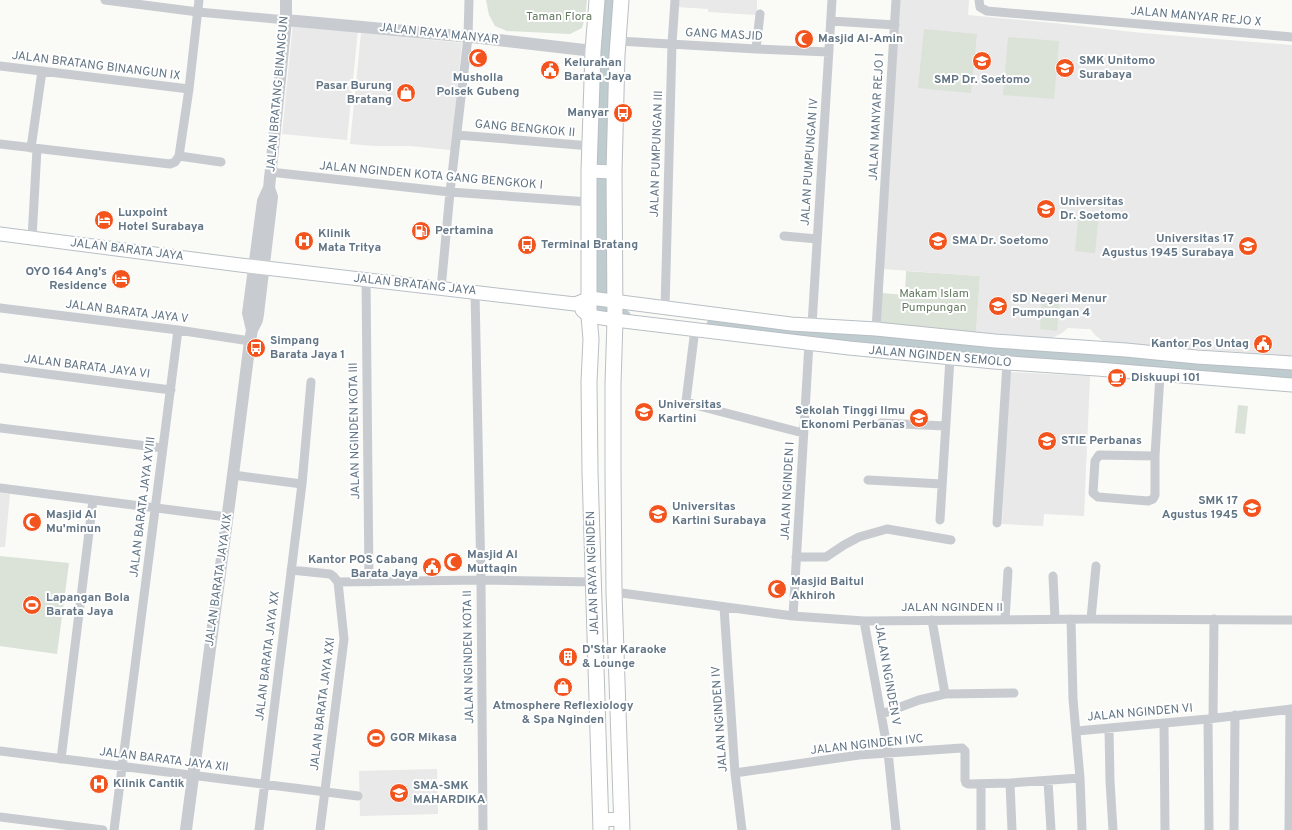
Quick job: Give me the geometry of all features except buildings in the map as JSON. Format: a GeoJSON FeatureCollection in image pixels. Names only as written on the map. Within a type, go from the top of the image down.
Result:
{"type":"FeatureCollection","features":[{"type":"Feature","properties":{"kind":"main road"},"geometry":{"type":"LineString","coordinates":[[597,0],[593,50],[591,146],[601,172],[589,202],[609,307]]}},
{"type":"Feature","properties":{"kind":"main road"},"geometry":{"type":"LineString","coordinates":[[609,307],[601,172],[618,41],[621,0]]}},
{"type":"Feature","properties":{"kind":"main road","name":"JALAN BARATA JAYA"},"geometry":{"type":"LineString","coordinates":[[0,234],[260,267]]}},
{"type":"Feature","properties":{"kind":"main road","name":"JALAN BRATANG JAYA"},"geometry":{"type":"LineString","coordinates":[[260,267],[441,289],[609,307]]}},
{"type":"Feature","properties":{"kind":"main road"},"geometry":{"type":"LineString","coordinates":[[575,304],[589,316],[609,307]]}},
{"type":"Feature","properties":{"kind":"main road","name":"JALAN NGINDEN SEMOLO"},"geometry":{"type":"LineString","coordinates":[[609,307],[695,329],[808,346],[849,338],[876,329],[1124,361],[1160,375],[1262,372],[1292,362]]}},
{"type":"Feature","properties":{"kind":"main road","name":"JALAN NGINDEN SEMOLO"},"geometry":{"type":"LineString","coordinates":[[589,316],[609,307],[665,309],[812,325],[849,338],[950,358],[1007,363],[1124,361],[1197,357],[1262,372],[1292,385]]}},
{"type":"Feature","properties":{"kind":"main road","name":"JALAN RAYA NGINDEN"},"geometry":{"type":"LineString","coordinates":[[609,307],[614,592],[621,825]]}},
{"type":"Feature","properties":{"kind":"main road","name":"JALAN RAYA NGINDEN"},"geometry":{"type":"LineString","coordinates":[[589,316],[591,339],[590,472],[601,825]]}},
{"type":"Feature","properties":{"kind":"main road"},"geometry":{"type":"LineString","coordinates":[[590,472],[613,472]]}},
{"type":"Feature","properties":{"kind":"main road"},"geometry":{"type":"LineString","coordinates":[[601,825],[621,825]]}},
{"type":"Feature","properties":{"kind":"street"},"geometry":{"type":"LineString","coordinates":[[105,0],[198,12],[286,20]]}},
{"type":"Feature","properties":{"kind":"street"},"geometry":{"type":"LineString","coordinates":[[0,144],[170,164],[175,162],[179,156],[189,89],[199,0]]}},
{"type":"Feature","properties":{"kind":"street","name":"JALAN BRATANG BINANGUN"},"geometry":{"type":"LineString","coordinates":[[251,335],[258,314],[260,267],[272,197],[269,188],[270,172],[286,20],[286,0]]}},
{"type":"Feature","properties":{"kind":"street"},"geometry":{"type":"LineString","coordinates":[[441,289],[450,192],[468,37],[469,0]]}},
{"type":"Feature","properties":{"kind":"street","name":"JALAN PUMPUNGAN III"},"geometry":{"type":"LineString","coordinates":[[665,309],[672,44],[675,0]]}},
{"type":"Feature","properties":{"kind":"street","name":"JALAN PUMPUNGAN IV"},"geometry":{"type":"LineString","coordinates":[[812,325],[832,0]]}},
{"type":"Feature","properties":{"kind":"street","name":"JALAN MANYAR REJO I"},"geometry":{"type":"LineString","coordinates":[[876,329],[896,0]]}},
{"type":"Feature","properties":{"kind":"street","name":"JALAN MANYAR REJO X"},"geometry":{"type":"LineString","coordinates":[[979,4],[987,11],[1292,37]]}},
{"type":"Feature","properties":{"kind":"street"},"geometry":{"type":"LineString","coordinates":[[756,50],[760,14]]}},
{"type":"Feature","properties":{"kind":"street","name":"JALAN RAYA MANYAR"},"geometry":{"type":"LineString","coordinates":[[286,20],[593,50]]}},
{"type":"Feature","properties":{"kind":"street"},"geometry":{"type":"LineString","coordinates":[[831,21],[895,25]]}},
{"type":"Feature","properties":{"kind":"street","name":"GANG MASJID"},"geometry":{"type":"LineString","coordinates":[[618,41],[756,50],[829,52]]}},
{"type":"Feature","properties":{"kind":"street","name":"JALAN BRATANG BINANGUN IX"},"geometry":{"type":"LineString","coordinates":[[0,66],[189,89]]}},
{"type":"Feature","properties":{"kind":"street"},"geometry":{"type":"LineString","coordinates":[[32,238],[34,148],[42,72]]}},
{"type":"Feature","properties":{"kind":"street","name":"GANG BENGKOK II"},"geometry":{"type":"LineString","coordinates":[[457,135],[591,146]]}},
{"type":"Feature","properties":{"kind":"street"},"geometry":{"type":"LineString","coordinates":[[179,156],[221,162]]}},
{"type":"Feature","properties":{"kind":"street","name":"JALAN NGINDEN KOTA GANG BENGKOK I"},"geometry":{"type":"LineString","coordinates":[[270,172],[450,192],[589,202]]}},
{"type":"Feature","properties":{"kind":"street"},"geometry":{"type":"LineString","coordinates":[[784,236],[817,239]]}},
{"type":"Feature","properties":{"kind":"street","name":"JALAN NGINDEN KOTA III"},"geometry":{"type":"LineString","coordinates":[[366,280],[369,582]]}},
{"type":"Feature","properties":{"kind":"street","name":"JALAN NGINDEN KOTA II"},"geometry":{"type":"LineString","coordinates":[[475,292],[481,580],[483,830]]}},
{"type":"Feature","properties":{"kind":"street","name":"JALAN BARATA JAYA V"},"geometry":{"type":"LineString","coordinates":[[0,308],[178,330],[251,335]]}},
{"type":"Feature","properties":{"kind":"street"},"geometry":{"type":"LineString","coordinates":[[695,329],[686,401],[803,433]]}},
{"type":"Feature","properties":{"kind":"street","name":"JALAN BARATA JAYA XVIII"},"geometry":{"type":"LineString","coordinates":[[114,830],[178,330]]}},
{"type":"Feature","properties":{"kind":"street","name":"JALAN BARATA JAYA XIX"},"geometry":{"type":"LineString","coordinates":[[186,830],[251,335]]}},
{"type":"Feature","properties":{"kind":"street","name":"JALAN NGINDEN I"},"geometry":{"type":"LineString","coordinates":[[793,616],[808,346]]}},
{"type":"Feature","properties":{"kind":"street"},"geometry":{"type":"LineString","coordinates":[[940,520],[950,358]]}},
{"type":"Feature","properties":{"kind":"street"},"geometry":{"type":"LineString","coordinates":[[997,523],[1007,363]]}},
{"type":"Feature","properties":{"kind":"street","name":"JALAN BARATA JAYA VI"},"geometry":{"type":"LineString","coordinates":[[0,368],[171,390]]}},
{"type":"Feature","properties":{"kind":"street"},"geometry":{"type":"LineString","coordinates":[[1154,456],[1097,456],[1095,461],[1093,493],[1098,497],[1148,501],[1153,499],[1155,495],[1154,456],[1160,375]]}},
{"type":"Feature","properties":{"kind":"street","name":"JALAN BARATA JAYA XX"},"geometry":{"type":"LineString","coordinates":[[259,830],[302,484],[311,382]]}},
{"type":"Feature","properties":{"kind":"street"},"geometry":{"type":"LineString","coordinates":[[881,423],[945,426]]}},
{"type":"Feature","properties":{"kind":"street"},"geometry":{"type":"LineString","coordinates":[[0,428],[163,448]]}},
{"type":"Feature","properties":{"kind":"street"},"geometry":{"type":"LineString","coordinates":[[233,475],[302,484]]}},
{"type":"Feature","properties":{"kind":"street"},"geometry":{"type":"LineString","coordinates":[[868,480],[942,484]]}},
{"type":"Feature","properties":{"kind":"street"},"geometry":{"type":"LineString","coordinates":[[0,488],[227,518]]}},
{"type":"Feature","properties":{"kind":"street"},"geometry":{"type":"LineString","coordinates":[[61,759],[93,500]]}},
{"type":"Feature","properties":{"kind":"street"},"geometry":{"type":"LineString","coordinates":[[796,557],[826,557],[844,545],[860,537],[887,529],[951,540]]}},
{"type":"Feature","properties":{"kind":"street"},"geometry":{"type":"LineString","coordinates":[[1091,619],[1096,566]]}},
{"type":"Feature","properties":{"kind":"street"},"geometry":{"type":"LineString","coordinates":[[291,570],[330,574],[338,582],[481,580],[593,582]]}},
{"type":"Feature","properties":{"kind":"street"},"geometry":{"type":"LineString","coordinates":[[1005,620],[1008,571]]}},
{"type":"Feature","properties":{"kind":"street"},"geometry":{"type":"LineString","coordinates":[[1054,576],[1055,619]]}},
{"type":"Feature","properties":{"kind":"street","name":"JALAN BARATA JAYA XXI"},"geometry":{"type":"LineString","coordinates":[[320,830],[344,639],[338,582]]}},
{"type":"Feature","properties":{"kind":"street","name":"JALAN NGINDEN II"},"geometry":{"type":"LineString","coordinates":[[614,592],[793,616],[864,621],[1055,619],[1292,620]]}},
{"type":"Feature","properties":{"kind":"street","name":"JALAN NGINDEN IV"},"geometry":{"type":"LineString","coordinates":[[724,607],[735,773],[742,830]]}},
{"type":"Feature","properties":{"kind":"street","name":"JALAN NGINDEN VI"},"geometry":{"type":"LineString","coordinates":[[1071,619],[1073,699],[1077,731],[1210,719],[1291,709]]}},
{"type":"Feature","properties":{"kind":"street"},"geometry":{"type":"LineString","coordinates":[[1209,830],[1210,719],[1214,619]]}},
{"type":"Feature","properties":{"kind":"street"},"geometry":{"type":"LineString","coordinates":[[932,620],[945,694]]}},
{"type":"Feature","properties":{"kind":"street","name":"JALAN NGINDEN V"},"geometry":{"type":"LineString","coordinates":[[864,621],[888,752],[896,830]]}},
{"type":"Feature","properties":{"kind":"street"},"geometry":{"type":"LineString","coordinates":[[882,714],[918,700],[945,694],[1014,693]]}},
{"type":"Feature","properties":{"kind":"street"},"geometry":{"type":"LineString","coordinates":[[1288,830],[1291,709]]}},
{"type":"Feature","properties":{"kind":"street"},"geometry":{"type":"LineString","coordinates":[[1234,830],[1235,715]]}},
{"type":"Feature","properties":{"kind":"street"},"geometry":{"type":"LineString","coordinates":[[1164,723],[1165,830]]}},
{"type":"Feature","properties":{"kind":"street"},"geometry":{"type":"LineString","coordinates":[[1109,729],[1112,830]]}},
{"type":"Feature","properties":{"kind":"street"},"geometry":{"type":"LineString","coordinates":[[1077,731],[1082,830]]}},
{"type":"Feature","properties":{"kind":"street","name":"JALAN NGINDEN IVC"},"geometry":{"type":"LineString","coordinates":[[735,773],[827,759],[888,752],[964,748],[966,783],[981,785]]}},
{"type":"Feature","properties":{"kind":"street","name":"JALAN BARATA JAYA XII"},"geometry":{"type":"LineString","coordinates":[[0,751],[358,796]]}},
{"type":"Feature","properties":{"kind":"street"},"geometry":{"type":"LineString","coordinates":[[981,830],[981,785],[1080,778]]}},
{"type":"Feature","properties":{"kind":"street"},"geometry":{"type":"LineString","coordinates":[[1048,781],[1051,830]]}},
{"type":"Feature","properties":{"kind":"street"},"geometry":{"type":"LineString","coordinates":[[1010,783],[1012,830]]}},
{"type":"Feature","properties":{"kind":"street"},"geometry":{"type":"LineString","coordinates":[[0,817],[103,830]]}},
{"type":"Feature","properties":{"kind":"shaded area"},"geometry":{"type":"Polygon","coordinates":[[[678,0],[757,0],[757,15],[708,12],[708,9],[677,7],[678,0]]]}},
{"type":"Feature","properties":{"kind":"shaded area","name":"Universitas Dr. Soetomo"},"geometry":{"type":"Polygon","coordinates":[[[899,0],[969,0],[968,15],[1142,33],[1292,45],[1292,356],[1196,349],[1110,346],[1096,336],[1090,329],[1068,328],[1052,338],[1020,337],[976,332],[980,276],[883,269],[899,0]]]}},
{"type":"Feature","properties":{"kind":"shaded area"},"geometry":{"type":"Polygon","coordinates":[[[293,22],[358,29],[347,140],[282,134],[293,22]]]}},
{"type":"Feature","properties":{"kind":"shaded area","name":"Pasar Burung Bratang"},"geometry":{"type":"Polygon","coordinates":[[[361,33],[462,43],[451,150],[410,146],[350,144],[361,33]]]}},
{"type":"Feature","properties":{"kind":"shaded area","name":"STIE Perbanas"},"geometry":{"type":"Polygon","coordinates":[[[1009,372],[1090,376],[1084,516],[1044,514],[1043,526],[1002,524],[1009,372]]]}},
{"type":"Feature","properties":{"kind":"shaded area"},"geometry":{"type":"Polygon","coordinates":[[[0,493],[10,494],[5,547],[0,547],[0,493]]]}},
{"type":"Feature","properties":{"kind":"shaded area","name":"SMA-SMK MAHARDIKA"},"geometry":{"type":"Polygon","coordinates":[[[437,769],[438,814],[360,816],[359,771],[437,769]]]}},
{"type":"Feature","properties":{"kind":"green space","name":"Taman Flora"},"geometry":{"type":"Polygon","coordinates":[[[486,0],[587,0],[582,28],[570,34],[507,31],[495,26],[489,15],[486,0]]]}},
{"type":"Feature","properties":{"kind":"green space"},"geometry":{"type":"Polygon","coordinates":[[[924,29],[977,34],[971,93],[918,88],[924,29]]]}},
{"type":"Feature","properties":{"kind":"green space"},"geometry":{"type":"Polygon","coordinates":[[[1008,37],[1059,41],[1054,99],[1003,95],[1008,37]]]}},
{"type":"Feature","properties":{"kind":"green space"},"geometry":{"type":"Polygon","coordinates":[[[1079,211],[1099,213],[1095,253],[1075,251],[1079,211]]]}},
{"type":"Feature","properties":{"kind":"green space","name":"Makam Islam Pumpungan"},"geometry":{"type":"Polygon","coordinates":[[[906,271],[980,276],[976,332],[879,325],[882,293],[905,295],[906,271]]]}},
{"type":"Feature","properties":{"kind":"green space"},"geometry":{"type":"Polygon","coordinates":[[[1042,293],[1060,294],[1057,331],[1040,329],[1042,293]]]}},
{"type":"Feature","properties":{"kind":"green space"},"geometry":{"type":"Polygon","coordinates":[[[1238,405],[1248,406],[1245,434],[1235,433],[1238,405]]]}},
{"type":"Feature","properties":{"kind":"green space","name":"Lapangan Bola Barata Jaya"},"geometry":{"type":"Polygon","coordinates":[[[0,556],[69,563],[57,654],[0,646],[0,556]]]}},
{"type":"Feature","properties":{"kind":"waterway"},"geometry":{"type":"LineString","coordinates":[[611,0],[602,179],[604,315],[623,317]]}},
{"type":"Feature","properties":{"kind":"waterway"},"geometry":{"type":"LineString","coordinates":[[714,326],[862,339],[1046,359],[1292,376]]}},
{"type":"Feature","properties":{"kind":"place","name":"Masjid Al-Amin"},"geometry":{"type":"Point","coordinates":[804,39]}},
{"type":"Feature","properties":{"kind":"place","name":"Musholla Polsek Gubeng"},"geometry":{"type":"Point","coordinates":[478,58]}},
{"type":"Feature","properties":{"kind":"place","name":"SMP Dr. Soetomo"},"geometry":{"type":"Point","coordinates":[982,61]}},
{"type":"Feature","properties":{"kind":"place","name":"SMK Unitomo Surabaya"},"geometry":{"type":"Point","coordinates":[1065,68]}},
{"type":"Feature","properties":{"kind":"place","name":"Kelurahan Barata Jaya"},"geometry":{"type":"Point","coordinates":[550,70]}},
{"type":"Feature","properties":{"kind":"place","name":"Pasar Burung Bratang"},"geometry":{"type":"Point","coordinates":[406,93]}},
{"type":"Feature","properties":{"kind":"place","name":"Manyar"},"geometry":{"type":"Point","coordinates":[623,113]}},
{"type":"Feature","properties":{"kind":"place","name":"Universitas Dr. Soetomo"},"geometry":{"type":"Point","coordinates":[1046,209]}},
{"type":"Feature","properties":{"kind":"place","name":"Luxpoint Hotel Surabaya"},"geometry":{"type":"Point","coordinates":[104,220]}},
{"type":"Feature","properties":{"kind":"place","name":"Pertamina"},"geometry":{"type":"Point","coordinates":[421,231]}},
{"type":"Feature","properties":{"kind":"place","name":"Klinik Mata Tritya"},"geometry":{"type":"Point","coordinates":[304,241]}},
{"type":"Feature","properties":{"kind":"place","name":"SMA Dr. Soetomo"},"geometry":{"type":"Point","coordinates":[938,241]}},
{"type":"Feature","properties":{"kind":"place","name":"Terminal Bratang"},"geometry":{"type":"Point","coordinates":[527,245]}},
{"type":"Feature","properties":{"kind":"place","name":"Universitas 17 Agustus 1945 Surabaya"},"geometry":{"type":"Point","coordinates":[1248,246]}},
{"type":"Feature","properties":{"kind":"place","name":"OYO 164 Ang's Residence"},"geometry":{"type":"Point","coordinates":[121,279]}},
{"type":"Feature","properties":{"kind":"place","name":"SD Negeri Menur Pumpungan 4"},"geometry":{"type":"Point","coordinates":[998,306]}},
{"type":"Feature","properties":{"kind":"place","name":"Kantor Pos Untag"},"geometry":{"type":"Point","coordinates":[1263,344]}},
{"type":"Feature","properties":{"kind":"place","name":"Simpang Barata Jaya 1"},"geometry":{"type":"Point","coordinates":[256,348]}},
{"type":"Feature","properties":{"kind":"place","name":"Diskuupi 101"},"geometry":{"type":"Point","coordinates":[1117,378]}},
{"type":"Feature","properties":{"kind":"place","name":"Universitas Kartini"},"geometry":{"type":"Point","coordinates":[644,412]}},
{"type":"Feature","properties":{"kind":"place","name":"Sekolah Tinggi Ilmu Ekonomi Perbanas"},"geometry":{"type":"Point","coordinates":[919,418]}},
{"type":"Feature","properties":{"kind":"place","name":"STIE Perbanas"},"geometry":{"type":"Point","coordinates":[1047,441]}},
{"type":"Feature","properties":{"kind":"place","name":"SMK 17 Agustus 1945"},"geometry":{"type":"Point","coordinates":[1252,508]}},
{"type":"Feature","properties":{"kind":"place","name":"Universitas Kartini Surabaya"},"geometry":{"type":"Point","coordinates":[658,514]}},
{"type":"Feature","properties":{"kind":"place","name":"Masjid Al Mu'minun"},"geometry":{"type":"Point","coordinates":[32,522]}},
{"type":"Feature","properties":{"kind":"place","name":"Masjid Al Muttaqin"},"geometry":{"type":"Point","coordinates":[453,562]}},
{"type":"Feature","properties":{"kind":"place","name":"Kantor POS Cabang Barata Jaya"},"geometry":{"type":"Point","coordinates":[432,567]}},
{"type":"Feature","properties":{"kind":"place","name":"Masjid Baitul Akhiroh"},"geometry":{"type":"Point","coordinates":[777,589]}},
{"type":"Feature","properties":{"kind":"place","name":"Lapangan Bola Barata Jaya"},"geometry":{"type":"Point","coordinates":[32,605]}},
{"type":"Feature","properties":{"kind":"place","name":"D'Star Karaoke & Lounge"},"geometry":{"type":"Point","coordinates":[568,657]}},
{"type":"Feature","properties":{"kind":"place","name":"Atmosphere Reflexiology & Spa Nginden"},"geometry":{"type":"Point","coordinates":[563,687]}},
{"type":"Feature","properties":{"kind":"place","name":"GOR Mikasa"},"geometry":{"type":"Point","coordinates":[376,738]}},
{"type":"Feature","properties":{"kind":"place","name":"Klinik Cantik"},"geometry":{"type":"Point","coordinates":[99,784]}},
{"type":"Feature","properties":{"kind":"place","name":"SMA-SMK MAHARDIKA"},"geometry":{"type":"Point","coordinates":[399,793]}}]}
